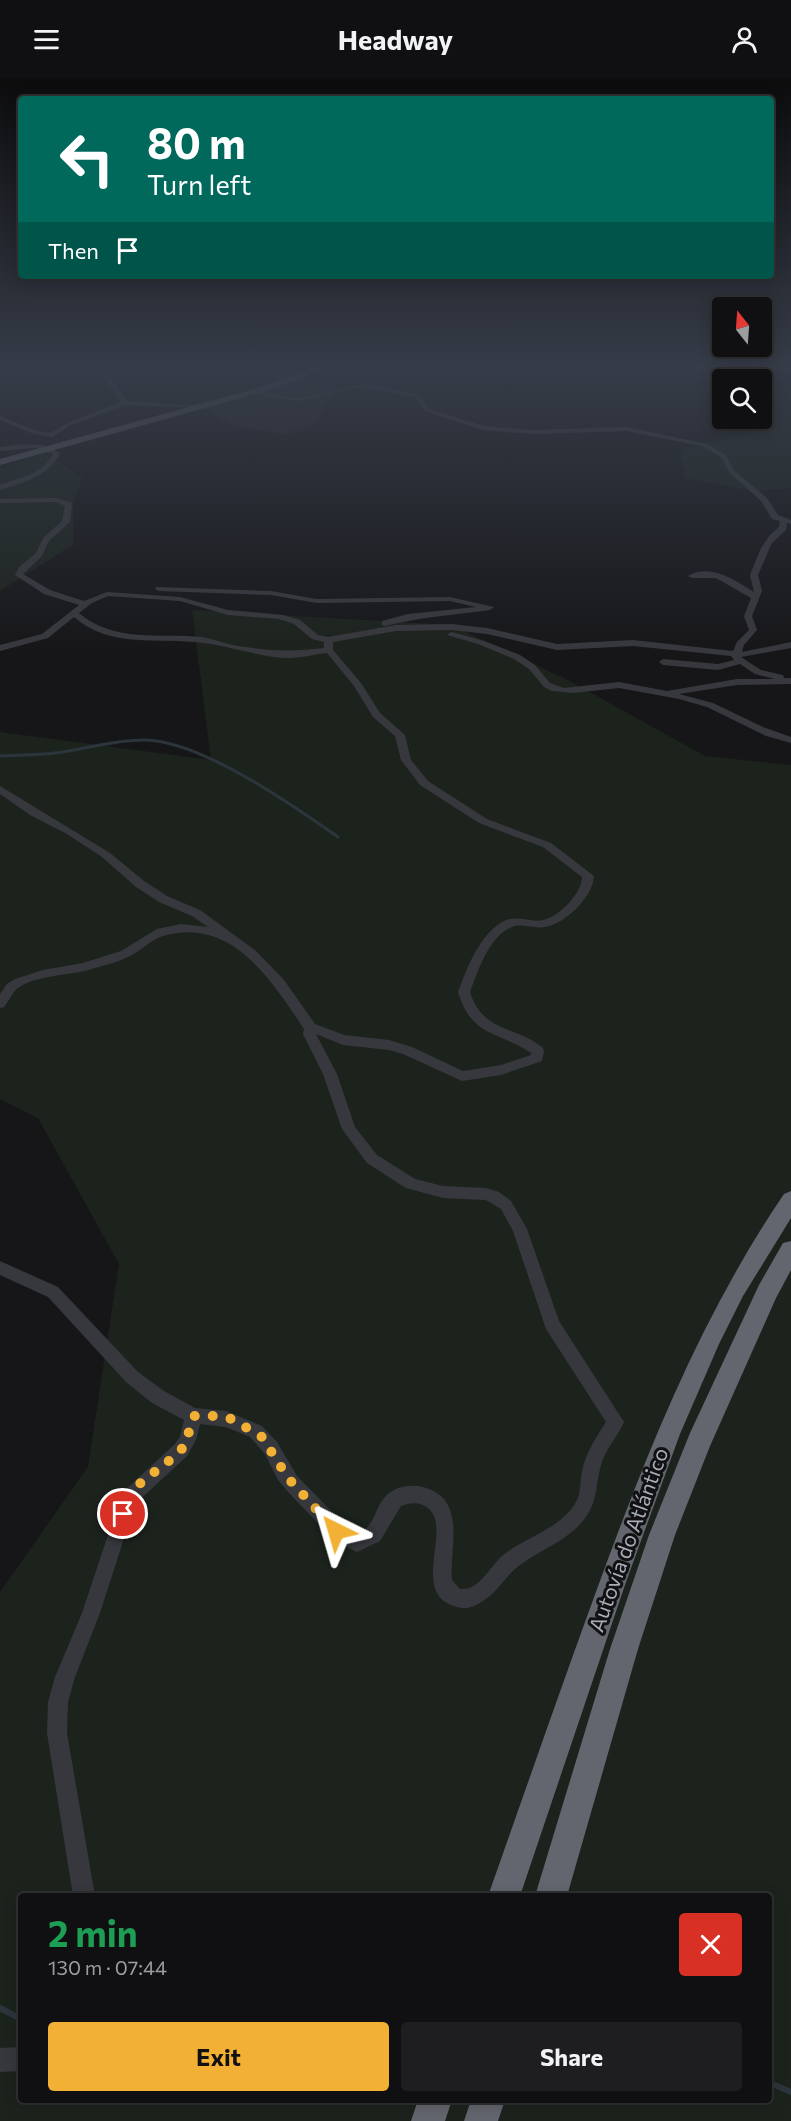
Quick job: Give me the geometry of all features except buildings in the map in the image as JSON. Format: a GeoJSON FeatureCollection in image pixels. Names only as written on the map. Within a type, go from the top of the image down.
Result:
{"type":"FeatureCollection","features":[{"type":"Feature","properties":{"kind":"highway","name":"Autovía do Atlántico"},"geometry":{"type":"LineString","coordinates":[[505,1893],[624,1551],[672,1425],[737,1288],[791,1200]]}},
{"type":"Feature","properties":{"kind":"highway","name":"Autovía do Atlántico"},"geometry":{"type":"LineString","coordinates":[[552,1893],[624,1649],[662,1535],[699,1442],[767,1292],[791,1250]]}},
{"type":"Feature","properties":{"kind":"highway"},"geometry":{"type":"LineString","coordinates":[[428,2121],[434,2103]]}},
{"type":"Feature","properties":{"kind":"highway"},"geometry":{"type":"LineString","coordinates":[[481,2121],[487,2103]]}},
{"type":"Feature","properties":{"kind":"street"},"geometry":{"type":"LineString","coordinates":[[0,488],[45,470],[52,463]]}},
{"type":"Feature","properties":{"kind":"street"},"geometry":{"type":"LineString","coordinates":[[663,662],[718,667],[736,657],[740,644],[752,632],[748,616],[758,591],[754,575],[765,554],[768,542],[787,521],[776,517],[764,500],[731,471],[727,463]]}},
{"type":"Feature","properties":{"kind":"street"},"geometry":{"type":"LineString","coordinates":[[0,501],[57,500],[69,505],[66,522],[46,540],[39,554],[22,569],[19,575],[46,592],[84,604]]}},
{"type":"Feature","properties":{"kind":"street"},"geometry":{"type":"LineString","coordinates":[[692,576],[712,574],[725,576],[756,597]]}},
{"type":"Feature","properties":{"kind":"street"},"geometry":{"type":"LineString","coordinates":[[0,648],[45,636],[84,604],[96,598],[145,589],[271,593],[317,601],[450,599],[489,607],[408,617],[351,633],[331,643]]}},
{"type":"Feature","properties":{"kind":"street"},"geometry":{"type":"LineString","coordinates":[[0,789],[34,813],[71,832],[106,855],[140,884],[163,899],[196,913],[267,967],[311,1029],[343,1040],[389,1045],[407,1050],[462,1076],[501,1070],[530,1062],[539,1055],[535,1048],[498,1033],[482,1023],[469,1008],[464,992],[477,961],[504,926],[514,922],[543,924],[554,920],[580,897],[590,881],[586,874],[547,845],[483,821],[424,783],[406,760],[397,730],[376,714],[331,643],[315,637],[297,622],[280,617],[220,611],[168,597],[112,594]]}},
{"type":"Feature","properties":{"kind":"street"},"geometry":{"type":"LineString","coordinates":[[74,613],[89,626],[138,639],[202,640],[236,648],[290,655],[396,628],[452,627],[487,631],[556,647],[633,644],[736,657],[791,645]]}},
{"type":"Feature","properties":{"kind":"street"},"geometry":{"type":"LineString","coordinates":[[359,636],[379,639],[408,635],[460,636],[505,652],[531,666],[546,686],[555,689],[566,690],[616,684],[660,693],[710,705],[748,725],[791,740]]}},
{"type":"Feature","properties":{"kind":"street"},"geometry":{"type":"LineString","coordinates":[[736,657],[758,672],[791,680]]}},
{"type":"Feature","properties":{"kind":"street"},"geometry":{"type":"LineString","coordinates":[[660,693],[711,688],[736,682],[791,680]]}},
{"type":"Feature","properties":{"kind":"street"},"geometry":{"type":"LineString","coordinates":[[0,1004],[11,987],[19,982],[43,974],[84,967],[125,954],[157,933],[181,928],[222,933]]}},
{"type":"Feature","properties":{"kind":"street"},"geometry":{"type":"LineString","coordinates":[[0,1268],[53,1293],[132,1377],[158,1397],[194,1416],[232,1419],[255,1431],[270,1447],[281,1468],[297,1489],[336,1531],[347,1539],[357,1543],[368,1539],[376,1532],[385,1509],[392,1502],[411,1495],[431,1500],[444,1516],[447,1529],[440,1570],[443,1584],[449,1594],[460,1599],[469,1599],[477,1595],[510,1562],[573,1518],[587,1497],[590,1473],[600,1443],[616,1422],[552,1324],[520,1229],[506,1205],[494,1196],[486,1194],[443,1192],[411,1184],[372,1159],[349,1129],[330,1074],[309,1034],[311,1029]]}},
{"type":"Feature","properties":{"kind":"street"},"geometry":{"type":"LineString","coordinates":[[84,1893],[57,1733],[58,1702],[65,1677],[91,1613],[128,1499],[138,1485],[179,1453],[185,1444],[194,1416]]}},
{"type":"Feature","properties":{"kind":"street"},"geometry":{"type":"LineString","coordinates":[[0,2060],[18,2059]]}},
{"type":"Feature","properties":{"kind":"shaded area"},"geometry":{"type":"Polygon","coordinates":[[[15,463],[61,463],[82,477],[73,506],[74,544],[0,591],[0,469],[15,463]]]}},
{"type":"Feature","properties":{"kind":"shaded area"},"geometry":{"type":"Polygon","coordinates":[[[682,463],[791,463],[791,488],[752,491],[685,478],[682,463]]]}},
{"type":"Feature","properties":{"kind":"shaded area"},"geometry":{"type":"Polygon","coordinates":[[[192,610],[451,625],[568,680],[705,756],[791,765],[791,2121],[0,2121],[0,1592],[88,1467],[119,1264],[38,1118],[0,1099],[0,732],[211,760],[192,610]]]}},
{"type":"Feature","properties":{"kind":"waterway"},"geometry":{"type":"LineString","coordinates":[[0,756],[55,753],[133,740],[167,743],[192,751],[245,776],[338,837]]}},
{"type":"Feature","properties":{"kind":"waterway"},"geometry":{"type":"LineString","coordinates":[[0,2008],[18,2017]]}},
{"type":"Feature","properties":{"kind":"waterway"},"geometry":{"type":"LineString","coordinates":[[772,2084],[791,2092]]}},
{"type":"Feature","properties":{"kind":"route"},"geometry":{"type":"LineString","coordinates":[[123,1514],[128,1499],[138,1485],[179,1453],[185,1444],[194,1416],[213,1416],[232,1419],[262,1437],[288,1478],[336,1531]]}}]}
